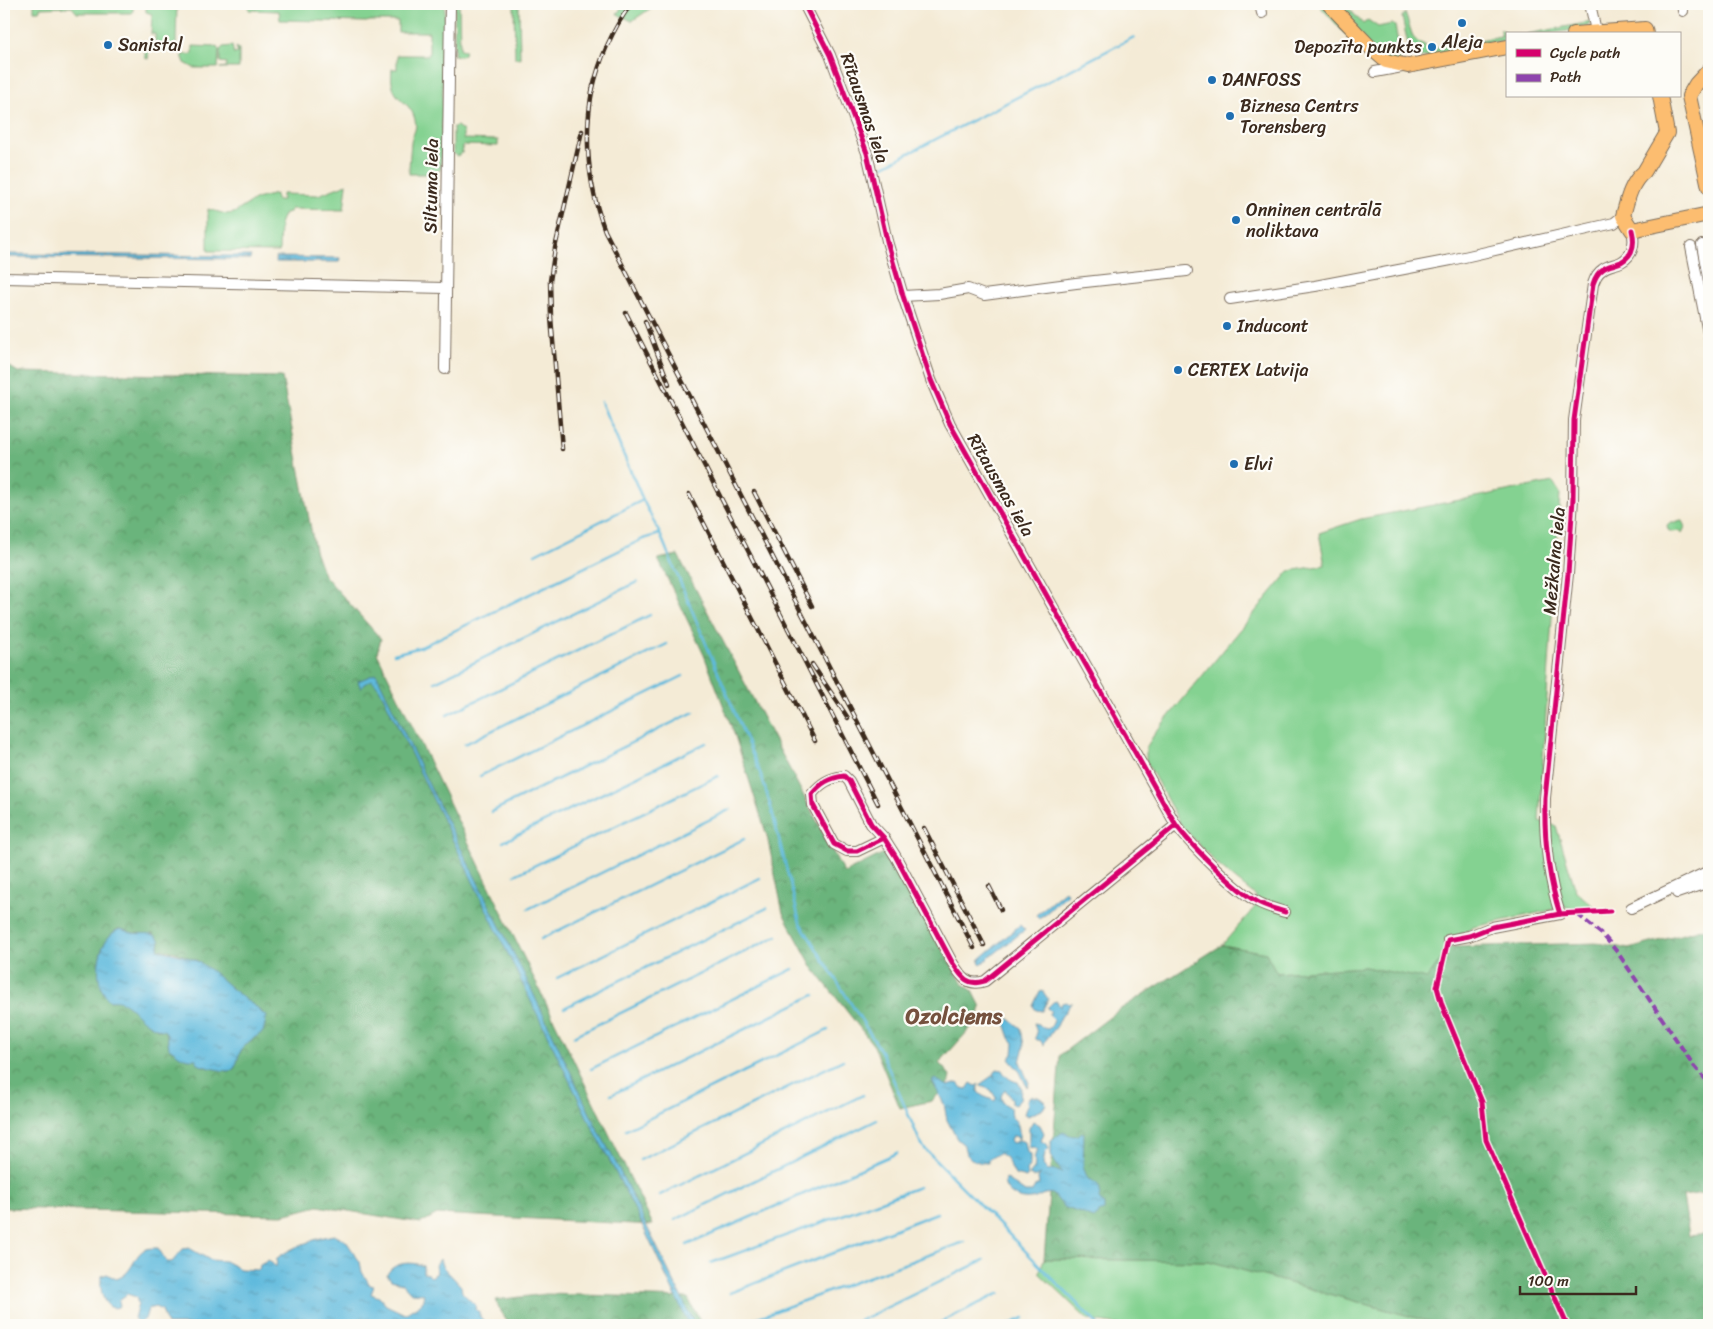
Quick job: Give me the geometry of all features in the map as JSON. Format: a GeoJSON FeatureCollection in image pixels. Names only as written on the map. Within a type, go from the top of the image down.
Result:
{"type":"FeatureCollection","features":[{"type":"Feature","properties":{"kind":"highway"},"geometry":{"type":"LineString","coordinates":[[1329,4],[1372,50],[1386,61],[1408,66],[1506,46]]}},
{"type":"Feature","properties":{"kind":"highway"},"geometry":{"type":"LineString","coordinates":[[1589,32],[1646,31]]}},
{"type":"Feature","properties":{"kind":"highway"},"geometry":{"type":"LineString","coordinates":[[1709,70],[1696,84],[1689,96],[1709,187]]}},
{"type":"Feature","properties":{"kind":"highway"},"geometry":{"type":"LineString","coordinates":[[1660,98],[1667,133],[1644,172],[1639,176],[1629,196],[1623,216],[1632,230],[1709,214]]}},
{"type":"Feature","properties":{"kind":"street","name":"Siltuma iela"},"geometry":{"type":"LineString","coordinates":[[445,369],[450,4]]}},
{"type":"Feature","properties":{"kind":"street","name":"Rītausmas iela"},"geometry":{"type":"LineString","coordinates":[[804,4],[830,54],[867,153],[886,241],[931,380],[950,424],[1176,825],[1183,835],[1214,865],[1255,900],[1285,912]]}},
{"type":"Feature","properties":{"kind":"street"},"geometry":{"type":"LineString","coordinates":[[1590,4],[1596,31]]}},
{"type":"Feature","properties":{"kind":"street"},"geometry":{"type":"LineString","coordinates":[[1375,72],[1408,66]]}},
{"type":"Feature","properties":{"kind":"street"},"geometry":{"type":"LineString","coordinates":[[1230,299],[1347,280],[1452,260],[1614,223],[1623,216]]}},
{"type":"Feature","properties":{"kind":"street","name":"Mežkalna iela"},"geometry":{"type":"LineString","coordinates":[[1448,940],[1469,936],[1492,927],[1560,914],[1554,898],[1544,818],[1550,738],[1568,574],[1574,420],[1594,284],[1601,270],[1621,262],[1629,256],[1633,248],[1634,238],[1632,230]]}},
{"type":"Feature","properties":{"kind":"street"},"geometry":{"type":"LineString","coordinates":[[1697,246],[1704,284],[1709,338]]}},
{"type":"Feature","properties":{"kind":"street"},"geometry":{"type":"LineString","coordinates":[[903,296],[939,294],[968,289],[984,295],[1187,271]]}},
{"type":"Feature","properties":{"kind":"street"},"geometry":{"type":"LineString","coordinates":[[4,278],[445,288]]}},
{"type":"Feature","properties":{"kind":"street"},"geometry":{"type":"LineString","coordinates":[[1704,284],[1709,298]]}},
{"type":"Feature","properties":{"kind":"street"},"geometry":{"type":"LineString","coordinates":[[884,838],[857,851],[847,851],[834,844],[813,805],[812,794],[820,784],[833,777],[844,776],[849,781],[871,824],[884,838],[896,857],[952,962],[963,978],[976,984],[985,981],[1176,825]]}},
{"type":"Feature","properties":{"kind":"street"},"geometry":{"type":"LineString","coordinates":[[1709,871],[1631,908],[1709,882]]}},
{"type":"Feature","properties":{"kind":"green space"},"geometry":{"type":"Polygon","coordinates":[[[34,4],[133,4],[133,11],[131,13],[77,13],[72,7],[40,8],[40,11],[34,11],[34,4]]]}},
{"type":"Feature","properties":{"kind":"green space"},"geometry":{"type":"Polygon","coordinates":[[[146,4],[177,4],[176,45],[149,46],[148,59],[145,58],[145,43],[155,43],[155,34],[151,34],[152,14],[146,12],[146,4]]]}},
{"type":"Feature","properties":{"kind":"green space"},"geometry":{"type":"Polygon","coordinates":[[[249,4],[445,4],[441,169],[434,174],[409,174],[411,143],[416,123],[409,107],[396,94],[392,80],[392,69],[397,69],[397,55],[429,55],[429,32],[398,32],[398,21],[280,20],[279,11],[249,10],[249,4]]]}},
{"type":"Feature","properties":{"kind":"green space"},"geometry":{"type":"Polygon","coordinates":[[[455,4],[459,4],[460,49],[465,50],[461,56],[454,55],[455,4]]]}},
{"type":"Feature","properties":{"kind":"green space"},"geometry":{"type":"Polygon","coordinates":[[[514,4],[519,4],[520,58],[515,58],[514,4]]]}},
{"type":"Feature","properties":{"kind":"green space"},"geometry":{"type":"Polygon","coordinates":[[[624,4],[657,4],[632,21],[617,14],[624,4]]]}},
{"type":"Feature","properties":{"kind":"green space"},"geometry":{"type":"Polygon","coordinates":[[[1318,4],[1345,4],[1363,24],[1368,20],[1378,27],[1392,24],[1395,26],[1401,58],[1394,64],[1374,66],[1318,4]]]}},
{"type":"Feature","properties":{"kind":"green space"},"geometry":{"type":"Polygon","coordinates":[[[1405,13],[1413,37],[1425,45],[1426,50],[1501,36],[1500,30],[1503,30],[1504,38],[1506,38],[1505,41],[1484,43],[1463,51],[1419,58],[1409,49],[1402,17],[1405,13]]]}},
{"type":"Feature","properties":{"kind":"green space"},"geometry":{"type":"Polygon","coordinates":[[[1591,22],[1588,26],[1573,30],[1538,32],[1591,22]]]}},
{"type":"Feature","properties":{"kind":"green space"},"geometry":{"type":"Polygon","coordinates":[[[193,46],[217,47],[219,49],[218,68],[194,68],[185,63],[182,55],[193,54],[193,46]]]}},
{"type":"Feature","properties":{"kind":"green space"},"geometry":{"type":"Polygon","coordinates":[[[232,46],[234,54],[238,53],[236,47],[239,49],[239,68],[220,68],[226,67],[227,63],[220,62],[220,50],[223,47],[232,46]]]}},
{"type":"Feature","properties":{"kind":"green space"},"geometry":{"type":"Polygon","coordinates":[[[457,126],[463,131],[463,139],[498,140],[498,146],[463,145],[462,153],[457,156],[453,153],[453,127],[457,126]]]}},
{"type":"Feature","properties":{"kind":"green space"},"geometry":{"type":"Polygon","coordinates":[[[347,184],[344,210],[291,209],[285,213],[280,223],[279,252],[208,251],[208,209],[226,214],[234,213],[256,199],[276,194],[276,200],[282,200],[282,194],[318,195],[347,184]]]}},
{"type":"Feature","properties":{"kind":"green space"},"geometry":{"type":"Polygon","coordinates":[[[4,363],[18,372],[282,377],[315,550],[324,575],[381,639],[377,653],[653,1225],[437,1214],[421,1223],[318,1206],[283,1215],[4,1208],[4,1022],[6,1020],[4,1013],[4,363]],[[120,929],[108,938],[102,949],[99,962],[99,975],[110,1001],[119,1000],[124,1002],[157,1029],[165,1031],[169,1048],[179,1054],[197,1059],[203,1067],[232,1071],[240,1051],[265,1026],[265,1015],[198,961],[175,952],[158,949],[160,942],[154,934],[133,933],[120,929]]]}},
{"type":"Feature","properties":{"kind":"green space"},"geometry":{"type":"Polygon","coordinates":[[[1553,482],[1560,493],[1539,821],[1556,826],[1576,891],[1593,906],[1592,909],[1565,907],[1474,927],[1460,935],[1427,980],[1365,967],[1276,973],[1266,953],[1222,945],[1255,907],[1256,896],[1219,866],[1182,827],[1146,761],[1146,748],[1155,733],[1289,571],[1325,565],[1319,533],[1361,519],[1553,482]]]}},
{"type":"Feature","properties":{"kind":"green space"},"geometry":{"type":"Polygon","coordinates":[[[1682,521],[1685,527],[1682,533],[1668,530],[1667,525],[1669,523],[1682,521]]]}},
{"type":"Feature","properties":{"kind":"green space"},"geometry":{"type":"Polygon","coordinates":[[[678,555],[844,873],[884,853],[963,984],[973,991],[981,1007],[977,1021],[939,1063],[950,1075],[949,1083],[932,1101],[900,1108],[874,1046],[813,968],[783,913],[767,836],[735,736],[704,655],[658,559],[678,555]]]}},
{"type":"Feature","properties":{"kind":"green space"},"geometry":{"type":"Polygon","coordinates":[[[1709,927],[1709,1192],[1683,1196],[1689,1236],[1709,1234],[1709,1325],[1442,1325],[1209,1261],[1044,1259],[1060,1055],[1119,1010],[1222,945],[1266,953],[1277,973],[1365,967],[1427,979],[1450,947],[1599,943],[1629,949],[1709,927]]]}},
{"type":"Feature","properties":{"kind":"green space"},"geometry":{"type":"Polygon","coordinates":[[[1044,1259],[1209,1261],[1442,1325],[1119,1325],[1088,1320],[1039,1273],[1044,1259]]]}},
{"type":"Feature","properties":{"kind":"green space"},"geometry":{"type":"Polygon","coordinates":[[[546,1294],[688,1298],[702,1325],[514,1325],[505,1319],[495,1300],[546,1294]]]}},
{"type":"Feature","properties":{"kind":"water"},"geometry":{"type":"Polygon","coordinates":[[[4,254],[251,256],[250,259],[4,257],[4,254]]]}},
{"type":"Feature","properties":{"kind":"water"},"geometry":{"type":"Polygon","coordinates":[[[275,257],[340,258],[339,262],[276,262],[275,257]]]}},
{"type":"Feature","properties":{"kind":"water"},"geometry":{"type":"Polygon","coordinates":[[[375,674],[695,1325],[689,1325],[637,1214],[586,1115],[379,688],[372,680],[364,684],[361,689],[358,681],[375,674]]]}},
{"type":"Feature","properties":{"kind":"water"},"geometry":{"type":"Polygon","coordinates":[[[1065,891],[1066,895],[1038,918],[1036,915],[1065,891]]]}},
{"type":"Feature","properties":{"kind":"water"},"geometry":{"type":"Polygon","coordinates":[[[1020,925],[1025,930],[981,964],[979,962],[980,959],[1020,925]]]}},
{"type":"Feature","properties":{"kind":"water"},"geometry":{"type":"Polygon","coordinates":[[[120,929],[133,933],[155,935],[160,941],[158,949],[199,962],[267,1016],[263,1032],[249,1041],[242,1049],[233,1070],[225,1071],[208,1068],[198,1064],[196,1059],[187,1059],[181,1056],[169,1048],[165,1031],[148,1024],[125,1003],[110,1001],[104,994],[98,973],[101,951],[112,934],[120,929]]]}},
{"type":"Feature","properties":{"kind":"water"},"geometry":{"type":"Polygon","coordinates":[[[1042,990],[1048,999],[1042,1011],[1036,1010],[1033,1006],[1042,990]]]}},
{"type":"Feature","properties":{"kind":"water"},"geometry":{"type":"Polygon","coordinates":[[[1057,1001],[1060,1007],[1062,1003],[1070,1004],[1072,1002],[1045,1041],[1044,1046],[1040,1040],[1035,1038],[1037,1033],[1034,1023],[1048,1029],[1054,1020],[1048,1014],[1051,1012],[1047,1008],[1057,1001]]]}},
{"type":"Feature","properties":{"kind":"water"},"geometry":{"type":"Polygon","coordinates":[[[1008,1018],[1021,1028],[1024,1046],[1020,1062],[1029,1083],[1027,1087],[1020,1072],[1009,1059],[1013,1054],[1014,1043],[1010,1038],[1004,1020],[1008,1018]]]}},
{"type":"Feature","properties":{"kind":"water"},"geometry":{"type":"Polygon","coordinates":[[[997,1069],[1002,1070],[1008,1078],[1018,1082],[1021,1088],[1020,1100],[1015,1105],[1012,1104],[1012,1099],[1005,1089],[1001,1096],[1003,1103],[1010,1107],[1011,1117],[1018,1126],[1019,1139],[1012,1136],[1010,1140],[1013,1143],[1019,1140],[1025,1142],[1027,1152],[1030,1155],[1030,1164],[1026,1171],[1028,1176],[1026,1178],[1015,1175],[1006,1158],[999,1153],[988,1160],[988,1163],[975,1161],[966,1154],[964,1145],[957,1139],[947,1120],[944,1104],[932,1081],[935,1079],[948,1086],[958,1083],[962,1088],[967,1089],[971,1083],[976,1086],[979,1084],[978,1092],[995,1101],[996,1098],[991,1090],[981,1086],[982,1083],[992,1076],[995,1078],[994,1074],[997,1069]]]}},
{"type":"Feature","properties":{"kind":"water"},"geometry":{"type":"Polygon","coordinates":[[[1030,1096],[1038,1097],[1045,1101],[1046,1104],[1043,1109],[1028,1116],[1024,1114],[1028,1106],[1027,1100],[1030,1096]]]}},
{"type":"Feature","properties":{"kind":"water"},"geometry":{"type":"Polygon","coordinates":[[[1033,1121],[1040,1125],[1044,1133],[1041,1141],[1047,1144],[1049,1149],[1045,1153],[1043,1165],[1048,1171],[1053,1169],[1062,1173],[1051,1156],[1051,1140],[1063,1132],[1075,1136],[1082,1132],[1084,1133],[1083,1167],[1088,1179],[1099,1186],[1099,1199],[1104,1205],[1104,1210],[1098,1216],[1093,1218],[1064,1207],[1053,1194],[1026,1199],[1016,1197],[1008,1191],[1004,1183],[1005,1178],[1025,1192],[1032,1192],[1036,1185],[1039,1185],[1038,1178],[1040,1175],[1033,1177],[1029,1175],[1034,1169],[1036,1152],[1038,1150],[1033,1147],[1029,1148],[1029,1128],[1033,1121]]]}},
{"type":"Feature","properties":{"kind":"water"},"geometry":{"type":"Polygon","coordinates":[[[334,1235],[346,1241],[360,1262],[362,1272],[370,1285],[374,1286],[371,1294],[379,1297],[386,1305],[405,1314],[422,1303],[424,1294],[411,1293],[402,1283],[391,1280],[387,1275],[393,1267],[408,1263],[418,1264],[423,1266],[423,1273],[431,1277],[437,1273],[435,1266],[440,1259],[442,1266],[461,1286],[462,1292],[476,1306],[475,1309],[480,1312],[480,1317],[489,1325],[167,1325],[162,1310],[155,1307],[148,1309],[145,1319],[140,1323],[134,1318],[138,1304],[136,1297],[127,1294],[119,1300],[120,1306],[114,1308],[106,1303],[102,1293],[102,1276],[107,1274],[116,1279],[122,1276],[130,1269],[138,1255],[150,1248],[158,1248],[167,1262],[172,1262],[183,1249],[189,1248],[210,1260],[225,1261],[240,1269],[259,1270],[260,1265],[269,1260],[276,1267],[277,1258],[283,1254],[312,1241],[334,1235]]]}},
{"type":"Feature","properties":{"kind":"waterway"},"geometry":{"type":"LineString","coordinates":[[884,166],[1134,37]]}},
{"type":"Feature","properties":{"kind":"waterway"},"geometry":{"type":"LineString","coordinates":[[601,402],[643,500],[660,534],[761,775],[800,923],[881,1051],[921,1144],[1098,1325]]}},
{"type":"Feature","properties":{"kind":"waterway"},"geometry":{"type":"LineString","coordinates":[[535,554],[643,500]]}},
{"type":"Feature","properties":{"kind":"waterway"},"geometry":{"type":"LineString","coordinates":[[394,654],[421,647],[643,539],[660,534]]}},
{"type":"Feature","properties":{"kind":"waterway"},"geometry":{"type":"LineString","coordinates":[[435,682],[637,582]]}},
{"type":"Feature","properties":{"kind":"waterway"},"geometry":{"type":"LineString","coordinates":[[447,715],[650,615]]}},
{"type":"Feature","properties":{"kind":"waterway"},"geometry":{"type":"LineString","coordinates":[[465,744],[667,644]]}},
{"type":"Feature","properties":{"kind":"waterway"},"geometry":{"type":"LineString","coordinates":[[480,776],[683,676]]}},
{"type":"Feature","properties":{"kind":"waterway"},"geometry":{"type":"LineString","coordinates":[[491,812],[694,712]]}},
{"type":"Feature","properties":{"kind":"waterway"},"geometry":{"type":"LineString","coordinates":[[503,842],[706,743]]}},
{"type":"Feature","properties":{"kind":"waterway"},"geometry":{"type":"LineString","coordinates":[[515,875],[718,776]]}},
{"type":"Feature","properties":{"kind":"waterway"},"geometry":{"type":"LineString","coordinates":[[528,909],[731,809]]}},
{"type":"Feature","properties":{"kind":"waterway"},"geometry":{"type":"LineString","coordinates":[[541,939],[744,839]]}},
{"type":"Feature","properties":{"kind":"waterway"},"geometry":{"type":"LineString","coordinates":[[557,978],[760,878]]}},
{"type":"Feature","properties":{"kind":"waterway"},"geometry":{"type":"LineString","coordinates":[[564,1008],[767,908]]}},
{"type":"Feature","properties":{"kind":"waterway"},"geometry":{"type":"LineString","coordinates":[[574,1036],[777,936]]}},
{"type":"Feature","properties":{"kind":"waterway"},"geometry":{"type":"LineString","coordinates":[[591,1069],[793,969]]}},
{"type":"Feature","properties":{"kind":"waterway"},"geometry":{"type":"LineString","coordinates":[[611,1095],[814,995]]}},
{"type":"Feature","properties":{"kind":"waterway"},"geometry":{"type":"LineString","coordinates":[[626,1130],[828,1030]]}},
{"type":"Feature","properties":{"kind":"waterway"},"geometry":{"type":"LineString","coordinates":[[640,1160],[843,1060]]}},
{"type":"Feature","properties":{"kind":"waterway"},"geometry":{"type":"LineString","coordinates":[[660,1195],[863,1095]]}},
{"type":"Feature","properties":{"kind":"waterway"},"geometry":{"type":"LineString","coordinates":[[675,1220],[877,1120]]}},
{"type":"Feature","properties":{"kind":"waterway"},"geometry":{"type":"LineString","coordinates":[[687,1245],[897,1153]]}},
{"type":"Feature","properties":{"kind":"waterway"},"geometry":{"type":"LineString","coordinates":[[711,1263],[919,1187]]}},
{"type":"Feature","properties":{"kind":"waterway"},"geometry":{"type":"LineString","coordinates":[[730,1293],[937,1213]]}},
{"type":"Feature","properties":{"kind":"waterway"},"geometry":{"type":"LineString","coordinates":[[740,1324],[964,1242]]}},
{"type":"Feature","properties":{"kind":"waterway"},"geometry":{"type":"LineString","coordinates":[[851,1325],[984,1260]]}},
{"type":"Feature","properties":{"kind":"waterway"},"geometry":{"type":"LineString","coordinates":[[935,1325],[1000,1293]]}},
{"type":"Feature","properties":{"kind":"waterway"},"geometry":{"type":"LineString","coordinates":[[1009,1325],[1024,1318]]}},
{"type":"Feature","properties":{"kind":"railway"},"geometry":{"type":"LineString","coordinates":[[592,92],[607,46],[631,4]]}},
{"type":"Feature","properties":{"kind":"railway"},"geometry":{"type":"LineString","coordinates":[[593,86],[588,123],[588,160],[594,195],[605,231],[974,948]]}},
{"type":"Feature","properties":{"kind":"railway"},"geometry":{"type":"LineString","coordinates":[[562,449],[551,317],[550,281],[555,248],[582,131]]}},
{"type":"Feature","properties":{"kind":"railway"},"geometry":{"type":"LineString","coordinates":[[626,313],[878,804]]}},
{"type":"Feature","properties":{"kind":"railway"},"geometry":{"type":"LineString","coordinates":[[645,321],[669,384]]}},
{"type":"Feature","properties":{"kind":"railway"},"geometry":{"type":"LineString","coordinates":[[754,492],[812,606]]}},
{"type":"Feature","properties":{"kind":"railway"},"geometry":{"type":"LineString","coordinates":[[689,494],[815,741]]}},
{"type":"Feature","properties":{"kind":"railway"},"geometry":{"type":"LineString","coordinates":[[812,664],[848,718]]}},
{"type":"Feature","properties":{"kind":"railway"},"geometry":{"type":"LineString","coordinates":[[924,828],[984,945]]}},
{"type":"Feature","properties":{"kind":"railway"},"geometry":{"type":"LineString","coordinates":[[989,886],[1001,910]]}},
{"type":"Feature","properties":{"kind":"marked path"},"geometry":{"type":"LineString","coordinates":[[1577,914],[1603,935],[1618,953],[1694,1066],[1709,1083]]}},
{"type":"Feature","properties":{"kind":"cycle path"},"geometry":{"type":"LineString","coordinates":[[804,4],[830,55],[867,153],[887,241],[903,296],[931,380],[950,424],[1176,825],[1225,877],[1247,895],[1259,903],[1285,912]]}},
{"type":"Feature","properties":{"kind":"cycle path"},"geometry":{"type":"LineString","coordinates":[[1560,914],[1552,886],[1548,857],[1545,798],[1568,574],[1573,499],[1574,420],[1593,284],[1600,271],[1621,262],[1629,256],[1633,248],[1632,230]]}},
{"type":"Feature","properties":{"kind":"cycle path"},"geometry":{"type":"LineString","coordinates":[[884,838],[857,851],[847,851],[834,844],[813,805],[812,794],[822,784],[834,778],[844,776],[849,781],[871,824],[884,838],[896,857],[955,967],[965,979],[974,983],[985,981],[1176,825]]}},
{"type":"Feature","properties":{"kind":"cycle path"},"geometry":{"type":"LineString","coordinates":[[1567,1325],[1486,1140],[1482,1102],[1442,1005],[1437,987],[1448,940],[1469,936],[1492,927],[1560,914],[1610,911]]}},
{"type":"Feature","properties":{"kind":"place","name":"Aleja"},"geometry":{"type":"Point","coordinates":[1462,23]}},
{"type":"Feature","properties":{"kind":"place","name":"Sanistal"},"geometry":{"type":"Point","coordinates":[108,45]}},
{"type":"Feature","properties":{"kind":"place","name":"Depozīta punkts"},"geometry":{"type":"Point","coordinates":[1432,47]}},
{"type":"Feature","properties":{"kind":"place","name":"DANFOSS"},"geometry":{"type":"Point","coordinates":[1212,80]}},
{"type":"Feature","properties":{"kind":"place","name":"Biznesa Centrs Torensberg"},"geometry":{"type":"Point","coordinates":[1230,116]}},
{"type":"Feature","properties":{"kind":"place","name":"Onninen centrālā noliktava"},"geometry":{"type":"Point","coordinates":[1236,220]}},
{"type":"Feature","properties":{"kind":"place","name":"Inducont"},"geometry":{"type":"Point","coordinates":[1227,326]}},
{"type":"Feature","properties":{"kind":"place","name":"CERTEX Latvija"},"geometry":{"type":"Point","coordinates":[1178,370]}},
{"type":"Feature","properties":{"kind":"place","name":"Elvi"},"geometry":{"type":"Point","coordinates":[1234,464]}},
{"type":"Feature","properties":{"kind":"district","name":"Ozolciems"},"geometry":{"type":"Point","coordinates":[954,1016]}}]}
